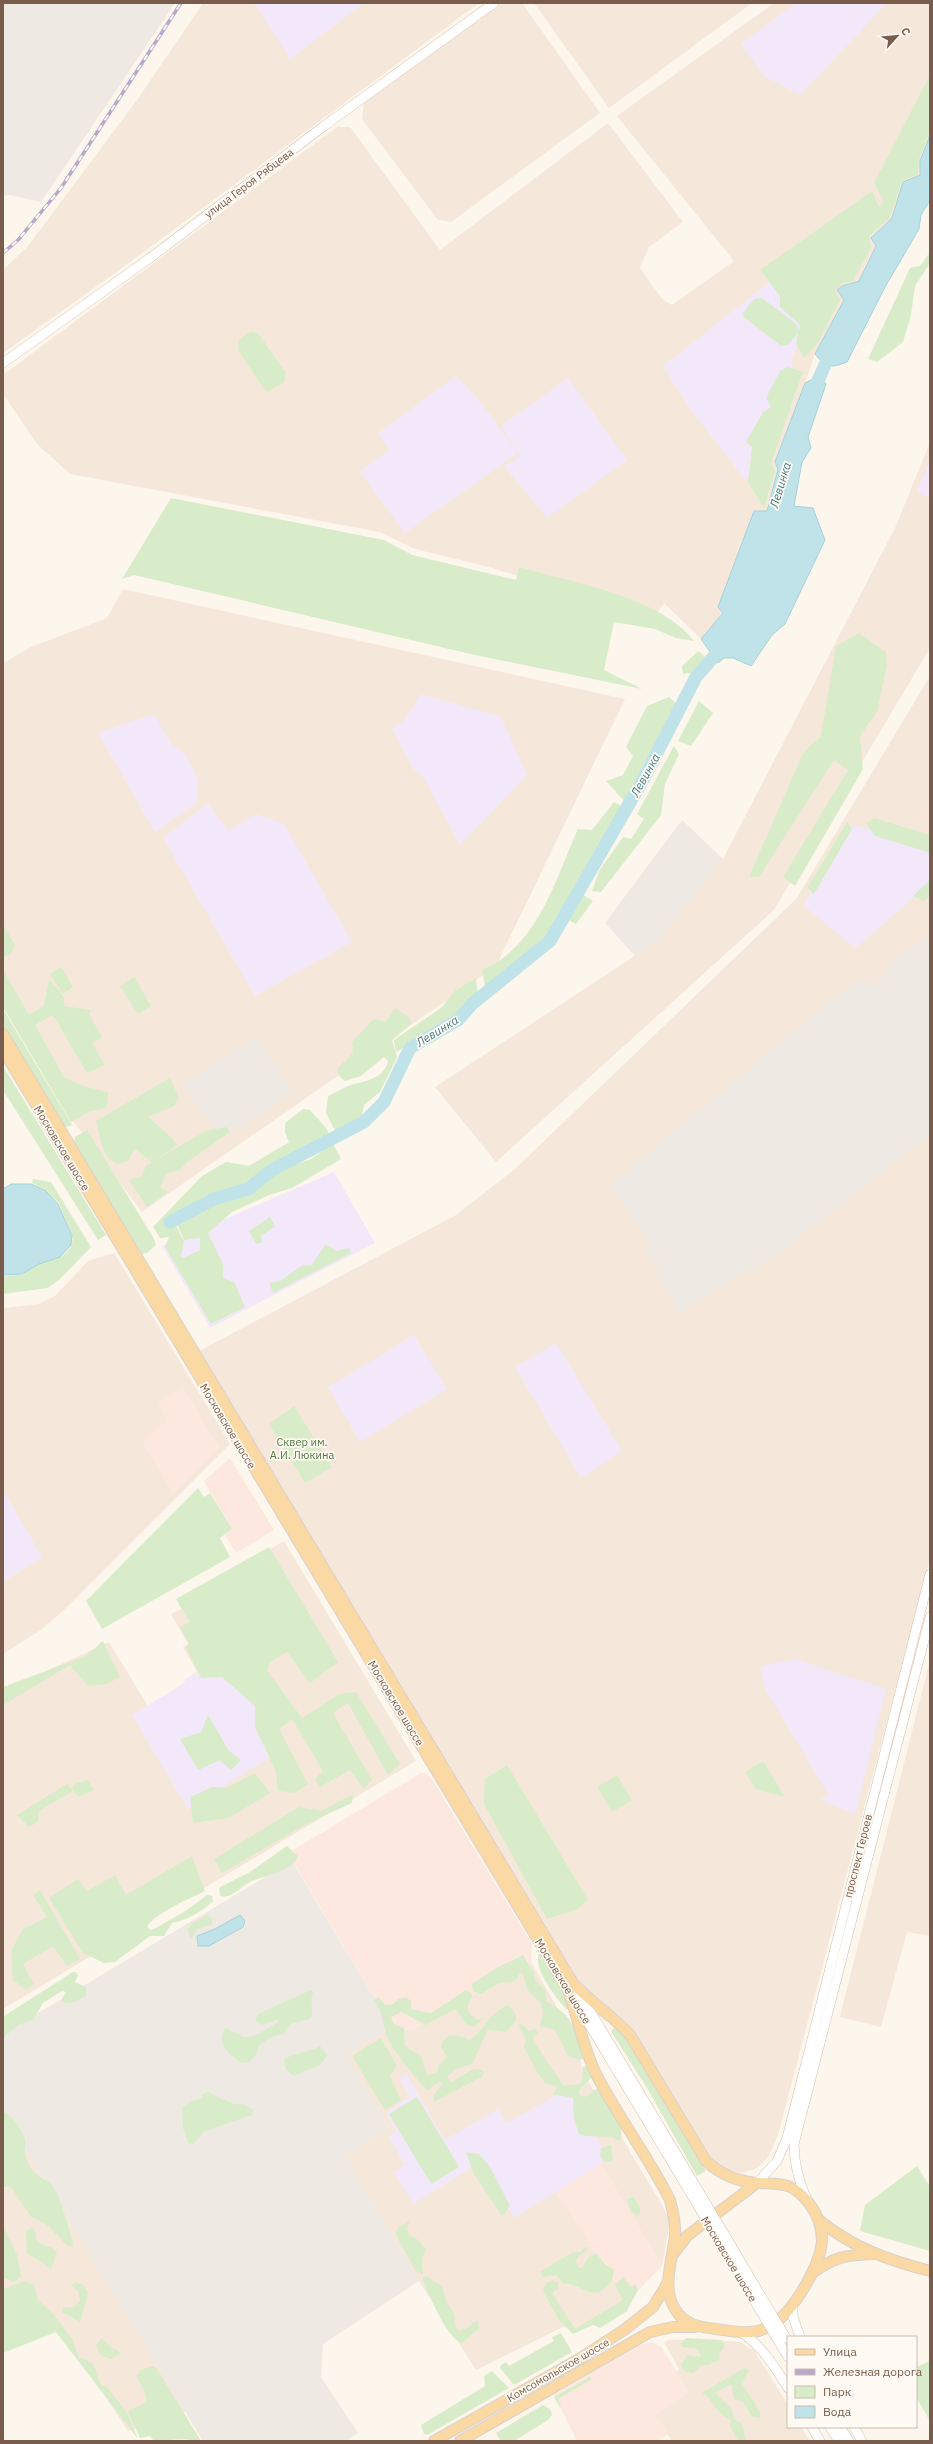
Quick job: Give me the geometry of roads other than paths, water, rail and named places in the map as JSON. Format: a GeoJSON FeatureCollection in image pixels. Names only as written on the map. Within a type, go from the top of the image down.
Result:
{"type":"FeatureCollection","features":[{"type":"Feature","properties":{"kind":"main road","name":"улица Героя Рябцева"},"geometry":{"type":"LineString","coordinates":[[3,363],[150,258],[324,126],[494,3]]}},
{"type":"Feature","properties":{"kind":"main road","name":"Московское шоссе"},"geometry":{"type":"LineString","coordinates":[[3,1034],[570,1986]]}},
{"type":"Feature","properties":{"kind":"main road","name":"Московское шоссе"},"geometry":{"type":"LineString","coordinates":[[3,1050],[785,2340],[787,2351]]}},
{"type":"Feature","properties":{"kind":"main road","name":"проспект Героев"},"geometry":{"type":"LineString","coordinates":[[757,2183],[777,2161],[787,2138],[930,1574]]}},
{"type":"Feature","properties":{"kind":"main road","name":"проспект Героев"},"geometry":{"type":"LineString","coordinates":[[808,2202],[800,2183],[794,2158],[794,2144],[930,1617]]}},
{"type":"Feature","properties":{"kind":"main road"},"geometry":{"type":"LineString","coordinates":[[570,1986],[620,2024],[630,2035],[706,2161],[716,2171],[728,2176],[757,2183],[783,2184],[795,2189],[808,2202],[819,2220],[831,2230],[873,2254],[930,2271]]}},
{"type":"Feature","properties":{"kind":"main road"},"geometry":{"type":"LineString","coordinates":[[570,1986],[581,2036],[596,2074],[670,2200],[675,2217],[673,2255],[668,2282],[674,2309],[683,2320],[697,2327]]}},
{"type":"Feature","properties":{"kind":"main road"},"geometry":{"type":"LineString","coordinates":[[673,2255],[687,2236],[757,2183]]}},
{"type":"Feature","properties":{"kind":"main road"},"geometry":{"type":"LineString","coordinates":[[811,2274],[822,2243],[819,2220]]}},
{"type":"Feature","properties":{"kind":"main road"},"geometry":{"type":"LineString","coordinates":[[811,2274],[827,2262],[844,2256],[873,2254]]}},
{"type":"Feature","properties":{"kind":"main road","name":"Комсомольское шоссе"},"geometry":{"type":"LineString","coordinates":[[460,2441],[650,2332],[673,2327],[697,2327],[752,2332],[774,2325],[783,2318],[793,2305],[811,2274]]}},
{"type":"Feature","properties":{"kind":"main road","name":"Комсомольское шоссе"},"geometry":{"type":"LineString","coordinates":[[434,2441],[579,2359],[624,2330],[653,2307],[668,2282]]}},
{"type":"Feature","properties":{"kind":"main road"},"geometry":{"type":"LineString","coordinates":[[793,2305],[793,2317],[800,2336]]}},
{"type":"Feature","properties":{"kind":"main road"},"geometry":{"type":"LineString","coordinates":[[741,2332],[753,2340],[768,2357],[787,2386]]}},
{"type":"Feature","properties":{"kind":"main road"},"geometry":{"type":"LineString","coordinates":[[813,2428],[820,2441]]}},
{"type":"Feature","properties":{"kind":"main road"},"geometry":{"type":"LineString","coordinates":[[831,2428],[839,2441]]}},
{"type":"Feature","properties":{"kind":"main road"},"geometry":{"type":"LineString","coordinates":[[841,2428],[849,2441]]}},
{"type":"Feature","properties":{"kind":"main road"},"geometry":{"type":"LineString","coordinates":[[855,2428],[862,2441]]}},
{"type":"Feature","properties":{"kind":"water"},"geometry":{"type":"Polygon","coordinates":[[[930,135],[930,200],[921,215],[919,229],[885,287],[847,362],[833,366],[826,365],[815,354],[844,300],[837,290],[842,286],[859,281],[876,246],[871,238],[892,218],[903,182],[920,175],[920,161],[930,135]]]}},
{"type":"Feature","properties":{"kind":"water"},"geometry":{"type":"Polygon","coordinates":[[[819,376],[826,384],[808,437],[811,448],[802,462],[794,506],[813,508],[825,540],[785,624],[772,635],[751,666],[733,658],[724,658],[718,663],[701,639],[723,613],[718,607],[754,511],[767,511],[778,469],[775,462],[805,383],[819,376]]]}},
{"type":"Feature","properties":{"kind":"water"},"geometry":{"type":"Polygon","coordinates":[[[11,1184],[31,1184],[46,1191],[58,1204],[72,1236],[71,1245],[60,1257],[39,1264],[22,1274],[3,1275],[3,1189],[11,1184]]]}},
{"type":"Feature","properties":{"kind":"water"},"geometry":{"type":"Polygon","coordinates":[[[240,1915],[245,1921],[243,1927],[209,1946],[198,1946],[197,1936],[215,1929],[240,1915]]]}},
{"type":"Feature","properties":{"kind":"waterway","name":"Левинка"},"geometry":{"type":"LineString","coordinates":[[813,392],[832,349]]}},
{"type":"Feature","properties":{"kind":"waterway","name":"Левинка"},"geometry":{"type":"LineString","coordinates":[[170,1222],[214,1199],[248,1189],[272,1170],[364,1122],[384,1102],[410,1048],[458,1020],[472,1004],[550,941],[644,778],[696,677],[724,645]]}},
{"type":"Feature","properties":{"kind":"railway"},"geometry":{"type":"LineString","coordinates":[[3,253],[18,240],[61,188],[181,3]]}},
{"type":"Feature","properties":{"kind":"park label","name":"Сквер им. А.И. Люкина"},"geometry":{"type":"Point","coordinates":[302,1448]}}]}
